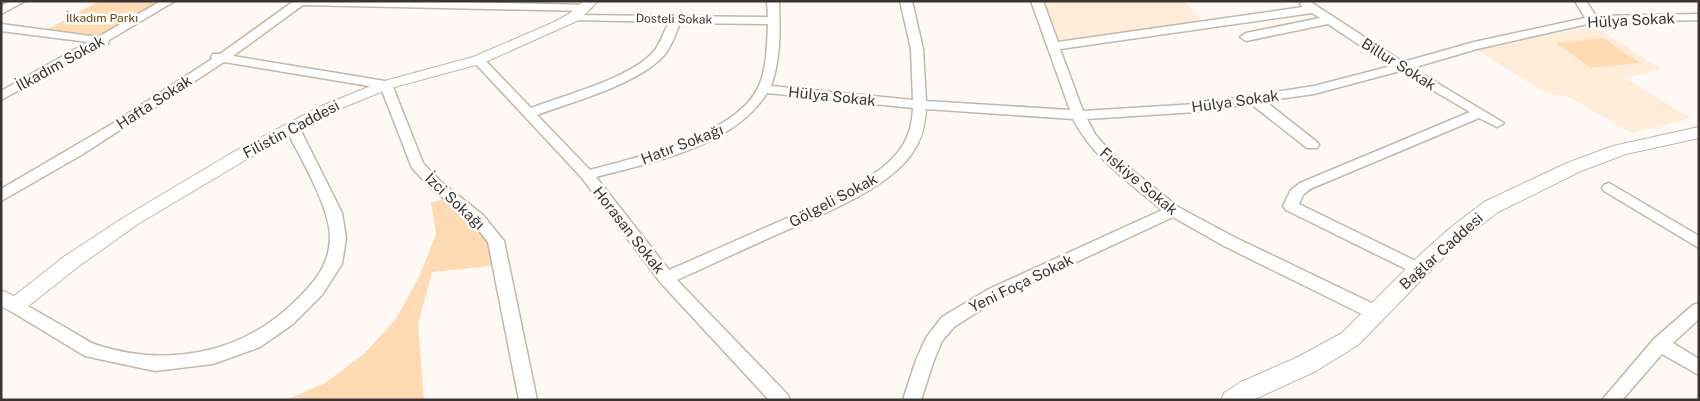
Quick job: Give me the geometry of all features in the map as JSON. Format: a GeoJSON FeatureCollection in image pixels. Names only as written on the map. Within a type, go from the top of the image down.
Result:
{"type":"FeatureCollection","features":[{"type":"Feature","properties":{"kind":"main road","name":"Bağlar Caddesi"},"geometry":{"type":"LineString","coordinates":[[1233,400],[1250,389],[1307,364],[1350,339],[1418,269],[1457,233],[1491,207],[1574,167],[1620,150],[1699,132]]}},
{"type":"Feature","properties":{"kind":"street"},"geometry":{"type":"LineString","coordinates":[[1,11],[20,1]]}},
{"type":"Feature","properties":{"kind":"street","name":"İlkadım Sokak"},"geometry":{"type":"LineString","coordinates":[[1,96],[104,41],[170,1]]}},
{"type":"Feature","properties":{"kind":"street","name":"Hatır Sokağı"},"geometry":{"type":"LineString","coordinates":[[587,175],[636,162],[718,132],[750,108],[764,89],[772,55],[773,1]]}},
{"type":"Feature","properties":{"kind":"street","name":"Gölgeli Sokak"},"geometry":{"type":"LineString","coordinates":[[666,278],[801,218],[862,188],[888,170],[907,151],[918,129],[920,105],[917,49],[906,1]]}},
{"type":"Feature","properties":{"kind":"street","name":"Fıskiye Sokak"},"geometry":{"type":"LineString","coordinates":[[1038,1],[1078,115],[1089,136],[1106,157],[1173,211],[1230,242],[1376,313]]}},
{"type":"Feature","properties":{"kind":"street","name":"Billur Sokak"},"geometry":{"type":"LineString","coordinates":[[1303,1],[1400,66],[1497,123]]}},
{"type":"Feature","properties":{"kind":"street"},"geometry":{"type":"LineString","coordinates":[[1580,1],[1592,20]]}},
{"type":"Feature","properties":{"kind":"street","name":"Dosteli Sokak"},"geometry":{"type":"LineString","coordinates":[[301,2],[584,9],[676,19],[774,21]]}},
{"type":"Feature","properties":{"kind":"street","name":"Hafta Sokak"},"geometry":{"type":"LineString","coordinates":[[1,196],[130,118],[301,2]]}},
{"type":"Feature","properties":{"kind":"street","name":"Filistin Caddesi"},"geometry":{"type":"LineString","coordinates":[[8,301],[72,261],[132,220],[292,127],[340,103],[386,85],[478,60],[540,34],[584,9]]}},
{"type":"Feature","properties":{"kind":"street"},"geometry":{"type":"LineString","coordinates":[[1054,46],[1314,9]]}},
{"type":"Feature","properties":{"kind":"street","name":"Hülya Sokak"},"geometry":{"type":"LineString","coordinates":[[764,89],[920,105],[1078,115],[1196,108],[1314,90],[1474,46],[1592,20],[1699,17]]}},
{"type":"Feature","properties":{"kind":"street"},"geometry":{"type":"LineString","coordinates":[[529,113],[630,75],[647,65],[661,52],[676,19]]}},
{"type":"Feature","properties":{"kind":"street"},"geometry":{"type":"LineString","coordinates":[[1246,38],[1330,20]]}},
{"type":"Feature","properties":{"kind":"street"},"geometry":{"type":"LineString","coordinates":[[1,26],[104,41]]}},
{"type":"Feature","properties":{"kind":"street"},"geometry":{"type":"LineString","coordinates":[[220,57],[386,85]]}},
{"type":"Feature","properties":{"kind":"street","name":"Horasan Sokak"},"geometry":{"type":"LineString","coordinates":[[478,60],[587,175],[666,278],[782,400]]}},
{"type":"Feature","properties":{"kind":"street","name":"İzci Sokağı"},"geometry":{"type":"LineString","coordinates":[[386,85],[417,165],[436,185],[478,220],[496,241],[528,400]]}},
{"type":"Feature","properties":{"kind":"street"},"geometry":{"type":"LineString","coordinates":[[1255,100],[1312,145]]}},
{"type":"Feature","properties":{"kind":"street"},"geometry":{"type":"LineString","coordinates":[[1418,269],[1291,206],[1296,193],[1305,186],[1480,113]]}},
{"type":"Feature","properties":{"kind":"street"},"geometry":{"type":"LineString","coordinates":[[8,301],[91,351],[155,364],[213,356],[254,342],[287,319],[316,292],[334,264],[338,238],[334,213],[292,127]]}},
{"type":"Feature","properties":{"kind":"street"},"geometry":{"type":"LineString","coordinates":[[1609,188],[1699,243]]}},
{"type":"Feature","properties":{"kind":"street","name":"Yeni Foça Sokak"},"geometry":{"type":"LineString","coordinates":[[912,400],[928,352],[935,338],[948,322],[995,293],[1173,211]]}},
{"type":"Feature","properties":{"kind":"street"},"geometry":{"type":"LineString","coordinates":[[1611,400],[1660,344],[1699,309]]}},
{"type":"Feature","properties":{"kind":"street"},"geometry":{"type":"LineString","coordinates":[[1660,344],[1699,368]]}},
{"type":"Feature","properties":{"kind":"shaded area"},"geometry":{"type":"Polygon","coordinates":[[[1037,1],[1184,1],[1205,24],[1054,46],[1037,1]]]}},
{"type":"Feature","properties":{"kind":"shaded area"},"geometry":{"type":"Polygon","coordinates":[[[1594,26],[1661,69],[1625,78],[1691,118],[1632,133],[1567,96],[1546,93],[1477,50],[1594,26]]]}},
{"type":"Feature","properties":{"kind":"green space","name":"İlkadım Parkı"},"geometry":{"type":"Polygon","coordinates":[[[99,1],[164,1],[101,38],[48,29],[99,1]]]}},
{"type":"Feature","properties":{"kind":"green space"},"geometry":{"type":"Polygon","coordinates":[[[1603,38],[1640,63],[1591,68],[1556,43],[1603,38]]]}},
{"type":"Feature","properties":{"kind":"green space"},"geometry":{"type":"Polygon","coordinates":[[[450,197],[478,219],[501,265],[432,272],[418,324],[424,400],[286,400],[325,383],[364,354],[396,319],[419,277],[436,234],[431,203],[450,197]]]}}]}
